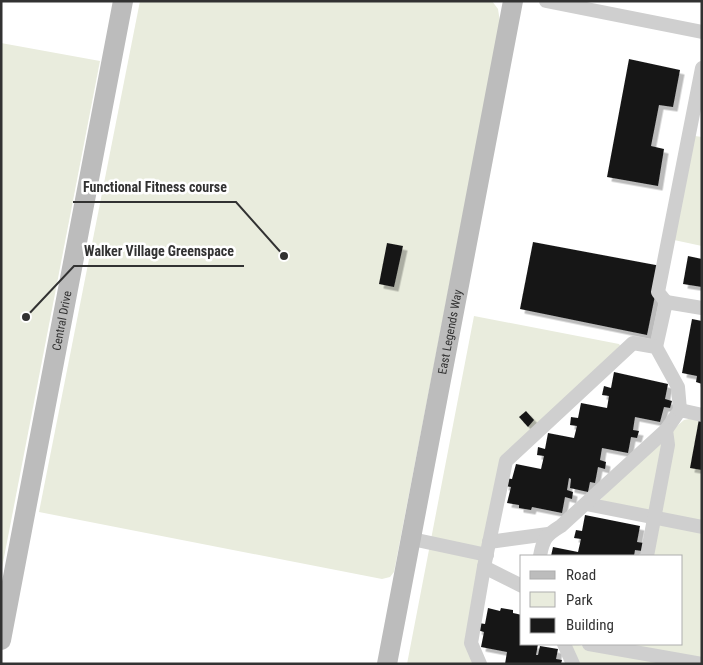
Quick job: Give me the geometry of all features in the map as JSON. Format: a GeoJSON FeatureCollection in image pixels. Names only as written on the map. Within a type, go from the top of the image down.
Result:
{"type":"FeatureCollection","features":[{"type":"Feature","properties":{"kind":"street","name":"Central Drive"},"geometry":{"type":"LineString","coordinates":[[1,640],[124,1]]}},
{"type":"Feature","properties":{"kind":"street","name":"East Legends Way"},"geometry":{"type":"LineString","coordinates":[[387,664],[513,1]]}},
{"type":"Feature","properties":{"kind":"street"},"geometry":{"type":"LineString","coordinates":[[546,1],[702,32]]}},
{"type":"Feature","properties":{"kind":"street"},"geometry":{"type":"LineString","coordinates":[[702,68],[666,242],[658,292],[666,302],[702,308]]}},
{"type":"Feature","properties":{"kind":"street"},"geometry":{"type":"LineString","coordinates":[[487,555],[548,534],[561,526],[666,430],[680,410],[678,387],[656,346],[666,302]]}},
{"type":"Feature","properties":{"kind":"street"},"geometry":{"type":"LineString","coordinates":[[480,664],[471,643],[506,461],[633,343],[656,346]]}},
{"type":"Feature","properties":{"kind":"street"},"geometry":{"type":"LineString","coordinates":[[680,410],[702,414]]}},
{"type":"Feature","properties":{"kind":"street"},"geometry":{"type":"LineString","coordinates":[[647,555],[668,445],[666,430]]}},
{"type":"Feature","properties":{"kind":"street"},"geometry":{"type":"LineString","coordinates":[[586,504],[702,528]]}},
{"type":"Feature","properties":{"kind":"street"},"geometry":{"type":"LineString","coordinates":[[540,555],[548,534]]}},
{"type":"Feature","properties":{"kind":"street"},"geometry":{"type":"LineString","coordinates":[[412,539],[487,555],[520,584]]}},
{"type":"Feature","properties":{"kind":"street"},"geometry":{"type":"LineString","coordinates":[[564,645],[573,664]]}},
{"type":"Feature","properties":{"kind":"street"},"geometry":{"type":"LineString","coordinates":[[602,645],[629,647],[702,664]]}},
{"type":"Feature","properties":{"kind":"street"},"geometry":{"type":"LineString","coordinates":[[626,664],[629,647]]}},
{"type":"Feature","properties":{"kind":"green space"},"geometry":{"type":"Polygon","coordinates":[[[140,1],[492,1],[498,9],[500,22],[394,572],[390,577],[382,579],[39,512],[140,1]]]}},
{"type":"Feature","properties":{"kind":"green space"},"geometry":{"type":"Polygon","coordinates":[[[1,43],[100,61],[1,573],[1,43]]]}},
{"type":"Feature","properties":{"kind":"green space"},"geometry":{"type":"Polygon","coordinates":[[[695,136],[702,137],[702,246],[674,240],[695,136]]]}},
{"type":"Feature","properties":{"kind":"green space"},"geometry":{"type":"Polygon","coordinates":[[[474,316],[619,344],[621,347],[500,462],[475,664],[407,664],[474,316]]]}},
{"type":"Feature","properties":{"kind":"green space"},"geometry":{"type":"Polygon","coordinates":[[[694,418],[702,420],[702,664],[578,664],[571,645],[631,655],[633,645],[683,645],[683,555],[650,555],[658,514],[597,503],[658,442],[684,420],[694,418]]]}},
{"type":"Feature","properties":{"kind":"building"},"geometry":{"type":"Polygon","coordinates":[[[629,59],[680,70],[673,107],[659,105],[651,146],[664,149],[658,186],[607,177],[629,59]]]}},
{"type":"Feature","properties":{"kind":"building"},"geometry":{"type":"Polygon","coordinates":[[[533,242],[661,266],[647,335],[520,309],[533,242]]]}},
{"type":"Feature","properties":{"kind":"building"},"geometry":{"type":"Polygon","coordinates":[[[387,243],[403,246],[394,287],[379,284],[387,243]]]}},
{"type":"Feature","properties":{"kind":"building"},"geometry":{"type":"Polygon","coordinates":[[[688,256],[702,259],[702,287],[683,284],[688,256]]]}},
{"type":"Feature","properties":{"kind":"building"},"geometry":{"type":"Polygon","coordinates":[[[692,319],[702,321],[702,384],[696,382],[697,376],[682,373],[692,319]]]}},
{"type":"Feature","properties":{"kind":"building"},"geometry":{"type":"Polygon","coordinates":[[[614,372],[668,384],[665,399],[672,401],[670,408],[664,407],[660,422],[635,417],[633,430],[639,431],[637,438],[631,437],[628,453],[602,448],[600,460],[606,462],[605,469],[598,467],[595,483],[590,482],[588,492],[570,488],[571,479],[569,478],[567,490],[573,492],[572,499],[565,497],[562,513],[532,507],[531,510],[519,508],[519,505],[507,503],[511,487],[504,486],[505,478],[512,479],[516,464],[541,469],[544,456],[537,455],[538,447],[545,449],[548,433],[574,438],[577,426],[570,425],[571,417],[578,418],[581,403],[607,408],[609,396],[602,395],[604,386],[611,388],[614,372]]]}},
{"type":"Feature","properties":{"kind":"building"},"geometry":{"type":"Polygon","coordinates":[[[526,411],[534,420],[528,427],[519,417],[526,411]]]}},
{"type":"Feature","properties":{"kind":"building"},"geometry":{"type":"Polygon","coordinates":[[[699,419],[702,420],[702,470],[690,468],[699,419]]]}},
{"type":"Feature","properties":{"kind":"building"},"geometry":{"type":"Polygon","coordinates":[[[585,515],[640,526],[637,542],[644,543],[642,551],[635,550],[634,555],[551,555],[553,547],[578,552],[581,539],[574,538],[576,530],[582,531],[585,515]]]}},
{"type":"Feature","properties":{"kind":"building"},"geometry":{"type":"Polygon","coordinates":[[[488,608],[500,611],[501,608],[513,610],[513,613],[520,615],[520,645],[538,645],[536,655],[538,655],[540,646],[558,649],[556,659],[562,660],[561,664],[505,664],[507,652],[481,647],[484,632],[477,630],[479,623],[485,624],[488,608]]]}},
{"type":"Feature","properties":{"kind":"place","name":"Functional Fitness course"},"geometry":{"type":"Point","coordinates":[284,256]}},
{"type":"Feature","properties":{"kind":"place","name":"Walker Village Greenspace"},"geometry":{"type":"Point","coordinates":[26,317]}}]}
